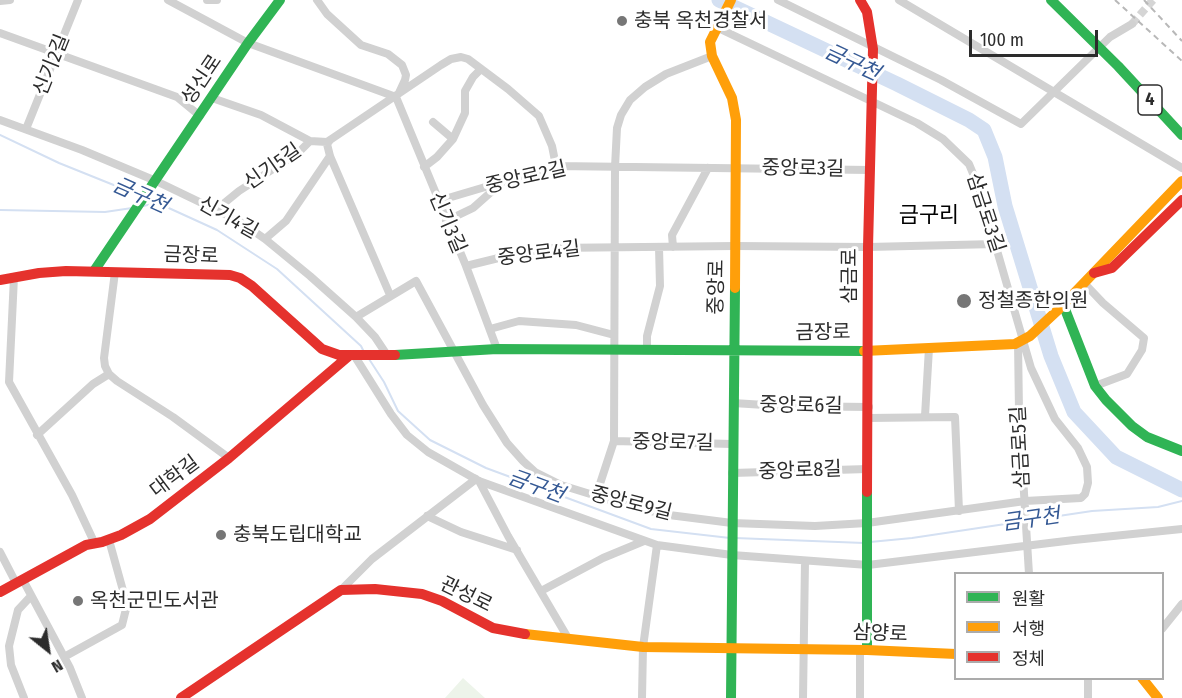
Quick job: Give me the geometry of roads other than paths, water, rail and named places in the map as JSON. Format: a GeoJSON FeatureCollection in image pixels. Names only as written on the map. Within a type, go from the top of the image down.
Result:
{"type":"FeatureCollection","features":[{"type":"Feature","properties":{"kind":"street"},"geometry":{"type":"LineString","coordinates":[[0,1],[10,0]]}},
{"type":"Feature","properties":{"kind":"street","name":"신기2길"},"geometry":{"type":"LineString","coordinates":[[26,129],[78,0]]}},
{"type":"Feature","properties":{"kind":"street"},"geometry":{"type":"LineString","coordinates":[[169,0],[176,0]]}},
{"type":"Feature","properties":{"kind":"street"},"geometry":{"type":"LineString","coordinates":[[169,0],[248,43],[396,97]]}},
{"type":"Feature","properties":{"kind":"street"},"geometry":{"type":"LineString","coordinates":[[207,0],[217,0]]}},
{"type":"Feature","properties":{"kind":"street","name":"성신로"},"geometry":{"type":"LineString","coordinates":[[94,271],[248,43],[280,0]]}},
{"type":"Feature","properties":{"kind":"street"},"geometry":{"type":"LineString","coordinates":[[317,0],[327,14],[361,45],[388,54],[402,65],[406,75],[396,97]]}},
{"type":"Feature","properties":{"kind":"street"},"geometry":{"type":"LineString","coordinates":[[596,496],[614,441],[614,247],[617,128],[630,100],[645,87],[666,75],[712,56],[710,42],[731,0]]}},
{"type":"Feature","properties":{"kind":"street"},"geometry":{"type":"LineString","coordinates":[[778,0],[941,80],[1021,124],[1103,50],[1110,37],[1132,24]]}},
{"type":"Feature","properties":{"kind":"street"},"geometry":{"type":"LineString","coordinates":[[860,0],[867,12],[873,48]]}},
{"type":"Feature","properties":{"kind":"street"},"geometry":{"type":"LineString","coordinates":[[899,0],[1182,168]]}},
{"type":"Feature","properties":{"kind":"street","name":"4"},"geometry":{"type":"LineString","coordinates":[[1051,0],[1103,50],[1182,135]]}},
{"type":"Feature","properties":{"kind":"street","name":"삼금로3길"},"geometry":{"type":"LineString","coordinates":[[718,24],[873,98],[943,139],[965,159],[979,188],[1023,339]]}},
{"type":"Feature","properties":{"kind":"street"},"geometry":{"type":"LineString","coordinates":[[0,33],[177,97],[200,116]]}},
{"type":"Feature","properties":{"kind":"street","name":"삼금로"},"geometry":{"type":"LineString","coordinates":[[868,562],[868,248],[873,48]]}},
{"type":"Feature","properties":{"kind":"street","name":"중앙로"},"geometry":{"type":"LineString","coordinates":[[712,56],[732,98],[736,120],[732,555]]}},
{"type":"Feature","properties":{"kind":"street"},"geometry":{"type":"LineString","coordinates":[[396,97],[446,62],[460,57],[468,59],[539,116],[552,146],[556,166]]}},
{"type":"Feature","properties":{"kind":"street"},"geometry":{"type":"LineString","coordinates":[[424,167],[437,157],[453,139],[465,113],[465,91],[481,69]]}},
{"type":"Feature","properties":{"kind":"street","name":"신기5길"},"geometry":{"type":"LineString","coordinates":[[217,209],[239,191],[298,153],[310,141],[327,142],[396,97]]}},
{"type":"Feature","properties":{"kind":"street","name":"신기3길"},"geometry":{"type":"LineString","coordinates":[[396,97],[466,266],[497,349]]}},
{"type":"Feature","properties":{"kind":"street"},"geometry":{"type":"LineString","coordinates":[[212,98],[261,115],[310,141]]}},
{"type":"Feature","properties":{"kind":"street","name":"신기4길"},"geometry":{"type":"LineString","coordinates":[[0,120],[156,181],[217,209],[265,239],[356,317],[375,337],[385,355]]}},
{"type":"Feature","properties":{"kind":"street"},"geometry":{"type":"LineString","coordinates":[[433,122],[453,139]]}},
{"type":"Feature","properties":{"kind":"street","name":"신기5길"},"geometry":{"type":"LineString","coordinates":[[265,239],[286,221],[330,156],[327,144],[333,136]]}},
{"type":"Feature","properties":{"kind":"street"},"geometry":{"type":"LineString","coordinates":[[330,156],[390,295]]}},
{"type":"Feature","properties":{"kind":"street","name":"중앙로2길"},"geometry":{"type":"LineString","coordinates":[[438,201],[556,166],[736,168]]}},
{"type":"Feature","properties":{"kind":"street"},"geometry":{"type":"LineString","coordinates":[[673,247],[672,235],[708,168]]}},
{"type":"Feature","properties":{"kind":"street","name":"중앙로3길"},"geometry":{"type":"LineString","coordinates":[[736,168],[870,170]]}},
{"type":"Feature","properties":{"kind":"street"},"geometry":{"type":"LineString","coordinates":[[1029,572],[1025,504],[1081,498],[1085,494],[1089,475],[1084,458],[1055,419],[1046,402],[1023,339],[1061,307],[1182,181]]}},
{"type":"Feature","properties":{"kind":"street"},"geometry":{"type":"LineString","coordinates":[[446,221],[473,208],[502,182]]}},
{"type":"Feature","properties":{"kind":"street"},"geometry":{"type":"LineString","coordinates":[[1094,273],[1112,268],[1182,200]]}},
{"type":"Feature","properties":{"kind":"street","name":"중앙로4길"},"geometry":{"type":"LineString","coordinates":[[466,266],[519,253],[552,248],[735,246],[868,248],[996,244]]}},
{"type":"Feature","properties":{"kind":"street"},"geometry":{"type":"LineString","coordinates":[[647,350],[647,336],[660,286],[659,247]]}},
{"type":"Feature","properties":{"kind":"street","name":"금장로"},"geometry":{"type":"LineString","coordinates":[[0,280],[39,273],[94,271],[230,275],[252,286],[322,349],[339,355],[497,349],[734,352],[868,350],[929,348],[1023,339]]}},
{"type":"Feature","properties":{"kind":"street"},"geometry":{"type":"LineString","coordinates":[[115,272],[104,358],[109,374],[229,458]]}},
{"type":"Feature","properties":{"kind":"street"},"geometry":{"type":"LineString","coordinates":[[14,277],[9,382],[72,495],[95,544]]}},
{"type":"Feature","properties":{"kind":"street"},"geometry":{"type":"LineString","coordinates":[[356,317],[416,281],[455,351]]}},
{"type":"Feature","properties":{"kind":"street"},"geometry":{"type":"LineString","coordinates":[[1084,283],[1103,303],[1144,338],[1142,350],[1127,374],[1095,386]]}},
{"type":"Feature","properties":{"kind":"street"},"geometry":{"type":"LineString","coordinates":[[1061,307],[1095,386],[1119,415],[1147,437],[1182,451]]}},
{"type":"Feature","properties":{"kind":"street"},"geometry":{"type":"LineString","coordinates":[[490,329],[519,321],[576,325],[614,335]]}},
{"type":"Feature","properties":{"kind":"street","name":"삼금로5길"},"geometry":{"type":"LineString","coordinates":[[867,526],[958,511],[1025,504],[1019,412],[1023,339]]}},
{"type":"Feature","properties":{"kind":"street"},"geometry":{"type":"LineString","coordinates":[[925,416],[929,348]]}},
{"type":"Feature","properties":{"kind":"street","name":"중앙로9길"},"geometry":{"type":"LineString","coordinates":[[455,351],[483,405],[507,443],[534,472],[561,485],[596,496],[669,515],[732,527]]}},
{"type":"Feature","properties":{"kind":"street"},"geometry":{"type":"LineString","coordinates":[[352,355],[407,435],[428,452],[477,480],[657,545],[732,555],[805,561],[868,562],[1028,542],[1182,530]]}},
{"type":"Feature","properties":{"kind":"street","name":"대학길"},"geometry":{"type":"LineString","coordinates":[[0,592],[86,545],[109,540],[150,519],[229,458],[352,355]]}},
{"type":"Feature","properties":{"kind":"street"},"geometry":{"type":"LineString","coordinates":[[37,435],[93,384],[109,374]]}},
{"type":"Feature","properties":{"kind":"street","name":"중앙로6길"},"geometry":{"type":"LineString","coordinates":[[733,403],[869,407]]}},
{"type":"Feature","properties":{"kind":"street"},"geometry":{"type":"LineString","coordinates":[[868,418],[955,417],[958,511]]}},
{"type":"Feature","properties":{"kind":"street","name":"중앙로7길"},"geometry":{"type":"LineString","coordinates":[[614,441],[732,444]]}},
{"type":"Feature","properties":{"kind":"street","name":"중앙로8길"},"geometry":{"type":"LineString","coordinates":[[732,473],[867,469]]}},
{"type":"Feature","properties":{"kind":"street"},"geometry":{"type":"LineString","coordinates":[[181,698],[341,590],[372,559],[477,480]]}},
{"type":"Feature","properties":{"kind":"street"},"geometry":{"type":"LineString","coordinates":[[477,480],[568,638]]}},
{"type":"Feature","properties":{"kind":"street"},"geometry":{"type":"LineString","coordinates":[[427,516],[461,532],[517,550]]}},
{"type":"Feature","properties":{"kind":"street"},"geometry":{"type":"LineString","coordinates":[[732,527],[867,526]]}},
{"type":"Feature","properties":{"kind":"street"},"geometry":{"type":"LineString","coordinates":[[64,657],[122,625],[127,605],[109,540]]}},
{"type":"Feature","properties":{"kind":"street"},"geometry":{"type":"LineString","coordinates":[[541,591],[603,558],[644,541]]}},
{"type":"Feature","properties":{"kind":"street"},"geometry":{"type":"LineString","coordinates":[[642,698],[643,647],[657,545]]}},
{"type":"Feature","properties":{"kind":"street"},"geometry":{"type":"LineString","coordinates":[[0,552],[32,596],[64,657],[82,698]]}},
{"type":"Feature","properties":{"kind":"street"},"geometry":{"type":"LineString","coordinates":[[731,698],[732,555]]}},
{"type":"Feature","properties":{"kind":"street"},"geometry":{"type":"LineString","coordinates":[[803,698],[805,561]]}},
{"type":"Feature","properties":{"kind":"street"},"geometry":{"type":"LineString","coordinates":[[860,698],[868,562]]}},
{"type":"Feature","properties":{"kind":"street","name":"관성로"},"geometry":{"type":"LineString","coordinates":[[341,590],[375,589],[422,594],[442,601],[493,628],[521,634],[643,647],[731,648]]}},
{"type":"Feature","properties":{"kind":"street"},"geometry":{"type":"LineString","coordinates":[[24,698],[11,665],[9,646],[18,610],[32,596]]}},
{"type":"Feature","properties":{"kind":"street"},"geometry":{"type":"LineString","coordinates":[[1164,626],[1182,604]]}},
{"type":"Feature","properties":{"kind":"street","name":"삼양로"},"geometry":{"type":"LineString","coordinates":[[731,648],[954,654]]}},
{"type":"Feature","properties":{"kind":"street"},"geometry":{"type":"LineString","coordinates":[[1088,680],[1088,698]]}},
{"type":"Feature","properties":{"kind":"street"},"geometry":{"type":"LineString","coordinates":[[1144,680],[1158,698]]}},
{"type":"Feature","properties":{"kind":"waterway","name":"금구천"},"geometry":{"type":"LineString","coordinates":[[719,0],[897,84],[969,120],[984,130],[995,157],[1005,206],[1051,356],[1074,412],[1116,457],[1182,490]]}},
{"type":"Feature","properties":{"kind":"waterway","name":"금구천"},"geometry":{"type":"LineString","coordinates":[[0,135],[59,163],[141,196]]}},
{"type":"Feature","properties":{"kind":"waterway","name":"금구천"},"geometry":{"type":"LineString","coordinates":[[149,199],[217,230],[277,269],[361,346],[364,352]]}},
{"type":"Feature","properties":{"kind":"waterway"},"geometry":{"type":"LineString","coordinates":[[143,206],[158,203]]}},
{"type":"Feature","properties":{"kind":"waterway"},"geometry":{"type":"LineString","coordinates":[[0,210],[105,212],[132,208]]}},
{"type":"Feature","properties":{"kind":"waterway","name":"금구천"},"geometry":{"type":"LineString","coordinates":[[369,359],[384,382],[398,411],[430,440],[486,468],[651,529],[730,538]]}},
{"type":"Feature","properties":{"kind":"waterway","name":"금구천"},"geometry":{"type":"LineString","coordinates":[[870,542],[912,538],[1092,511],[1158,507],[1182,501]]}},
{"type":"Feature","properties":{"kind":"waterway","name":"금구천"},"geometry":{"type":"LineString","coordinates":[[735,538],[864,543]]}},
{"type":"Feature","properties":{"kind":"tunnel"},"geometry":{"type":"LineString","coordinates":[[1132,24],[1153,0]]}},
{"type":"Feature","properties":{"kind":"railway"},"geometry":{"type":"LineString","coordinates":[[1115,0],[1182,61]]}},
{"type":"Feature","properties":{"kind":"railway"},"geometry":{"type":"LineString","coordinates":[[1144,0],[1182,41]]}},
{"type":"Feature","properties":{"kind":"place","name":"충북 옥천경찰서"},"geometry":{"type":"Point","coordinates":[622,21]}},
{"type":"Feature","properties":{"kind":"place","name":"정철종한의원"},"geometry":{"type":"Point","coordinates":[964,301]}},
{"type":"Feature","properties":{"kind":"place","name":"충북도립대학교"},"geometry":{"type":"Point","coordinates":[221,535]}},
{"type":"Feature","properties":{"kind":"place","name":"옥천군민도서관"},"geometry":{"type":"Point","coordinates":[78,601]}},
{"type":"Feature","properties":{"kind":"district","name":"금구리"},"geometry":{"type":"Point","coordinates":[929,216]}}]}
